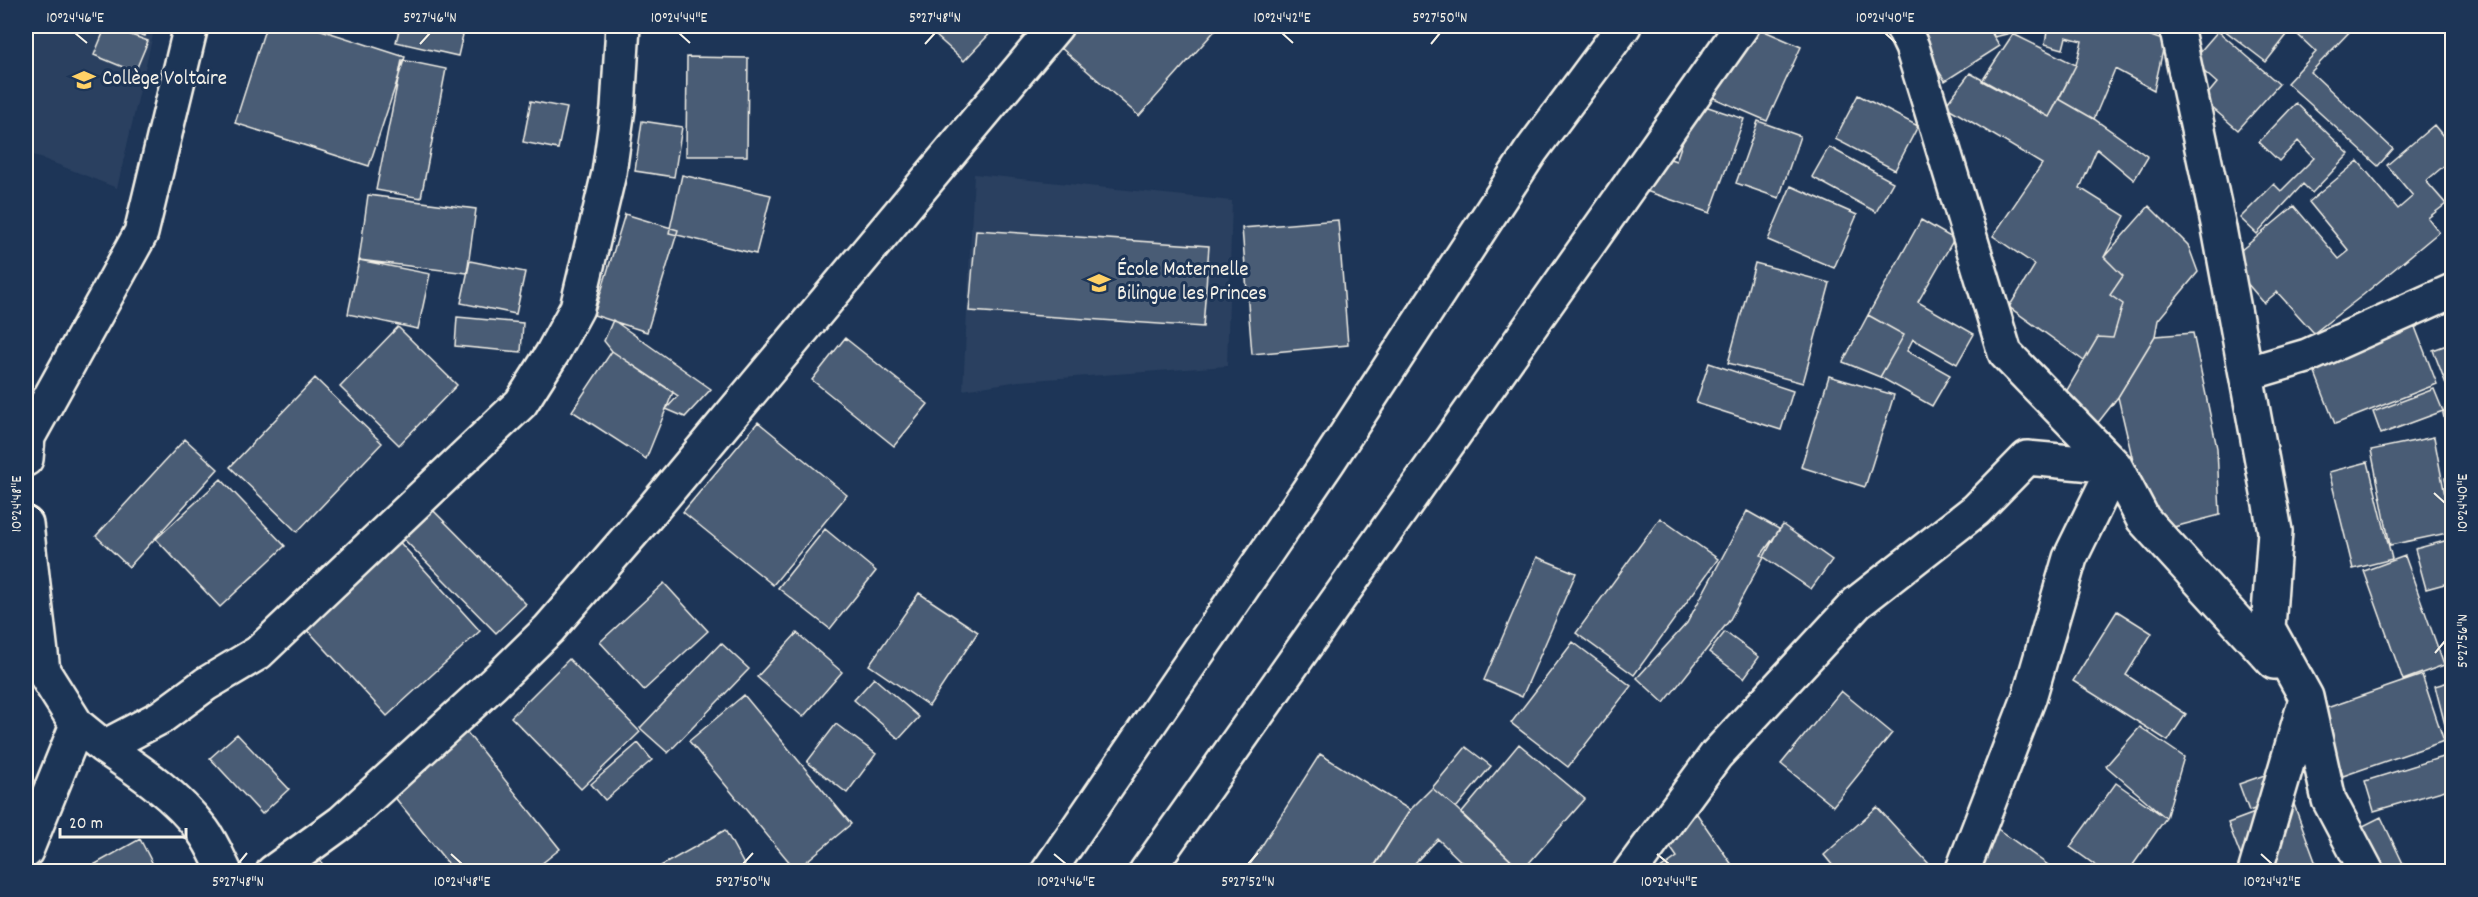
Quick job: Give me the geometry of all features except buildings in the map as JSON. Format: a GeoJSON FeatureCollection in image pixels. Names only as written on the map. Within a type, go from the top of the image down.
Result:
{"type":"FeatureCollection","features":[{"type":"Feature","properties":{"kind":"street"},"geometry":{"type":"LineString","coordinates":[[26,443],[141,233],[192,26]]}},
{"type":"Feature","properties":{"kind":"street"},"geometry":{"type":"LineString","coordinates":[[104,747],[161,717],[206,684],[258,653],[520,403],[552,354],[577,308],[609,173],[618,108],[623,26]]}},
{"type":"Feature","properties":{"kind":"street"},"geometry":{"type":"LineString","coordinates":[[273,872],[342,822],[493,684],[549,629],[646,517],[1056,26]]}},
{"type":"Feature","properties":{"kind":"street"},"geometry":{"type":"LineString","coordinates":[[1048,872],[1328,462],[1531,151],[1624,26]]}},
{"type":"Feature","properties":{"kind":"street"},"geometry":{"type":"LineString","coordinates":[[1146,872],[1742,26]]}},
{"type":"Feature","properties":{"kind":"street"},"geometry":{"type":"LineString","coordinates":[[1902,26],[1912,47],[2005,353],[2115,466],[2143,519],[2306,697]]}},
{"type":"Feature","properties":{"kind":"street"},"geometry":{"type":"LineString","coordinates":[[2176,26],[2275,531],[2268,628],[2306,697],[2329,800],[2367,872]]}},
{"type":"Feature","properties":{"kind":"street"},"geometry":{"type":"LineString","coordinates":[[2246,374],[2307,356],[2452,291]]}},
{"type":"Feature","properties":{"kind":"street"},"geometry":{"type":"LineString","coordinates":[[1630,872],[1716,755],[1857,603],[1976,510],[2027,458],[2115,466]]}},
{"type":"Feature","properties":{"kind":"street"},"geometry":{"type":"LineString","coordinates":[[1962,872],[2029,698],[2070,558],[2115,466]]}},
{"type":"Feature","properties":{"kind":"street"},"geometry":{"type":"LineString","coordinates":[[26,524],[43,671],[77,724],[104,747],[147,775],[203,831],[225,872]]}},
{"type":"Feature","properties":{"kind":"street"},"geometry":{"type":"LineString","coordinates":[[2256,872],[2306,697]]}},
{"type":"Feature","properties":{"kind":"street"},"geometry":{"type":"LineString","coordinates":[[26,851],[77,724]]}},
{"type":"Feature","properties":{"kind":"shaded area","name":"Collège Voltaire"},"geometry":{"type":"Polygon","coordinates":[[[26,26],[155,26],[117,188],[26,152],[26,26]]]}},
{"type":"Feature","properties":{"kind":"shaded area","name":"École Maternelle Bilingue les Princes"},"geometry":{"type":"Polygon","coordinates":[[[974,174],[1232,201],[1227,366],[1019,381],[963,390],[974,174]]]}},
{"type":"Feature","properties":{"kind":"place","name":"Collège Voltaire"},"geometry":{"type":"Point","coordinates":[84,80]}},
{"type":"Feature","properties":{"kind":"place","name":"École Maternelle Bilingue les Princes"},"geometry":{"type":"Point","coordinates":[1099,283]}}]}
